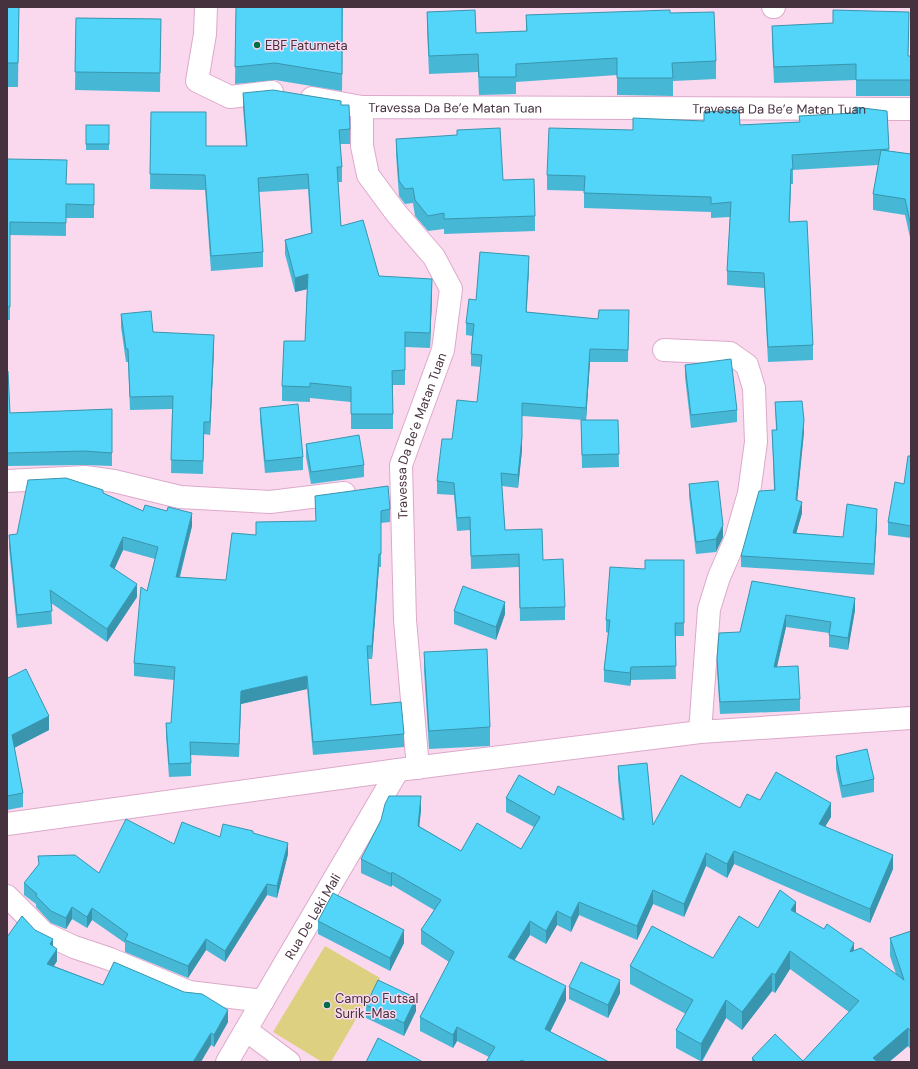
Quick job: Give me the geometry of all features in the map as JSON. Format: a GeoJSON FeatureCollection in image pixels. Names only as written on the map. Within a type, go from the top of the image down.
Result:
{"type":"FeatureCollection","features":[{"type":"Feature","properties":{"kind":"street"},"geometry":{"type":"LineString","coordinates":[[206,7],[205,34],[197,81],[230,97],[273,92],[362,107]]}},
{"type":"Feature","properties":{"kind":"street","name":"Travessa Da Be’e Matan Tuan"},"geometry":{"type":"LineString","coordinates":[[408,769],[405,620],[393,486],[443,350],[451,289],[434,257],[396,214],[368,175],[362,146],[362,107],[911,109]]}},
{"type":"Feature","properties":{"kind":"street"},"geometry":{"type":"LineString","coordinates":[[664,350],[730,353],[747,366],[754,388],[756,442],[749,493],[736,538],[719,577],[709,609],[700,732]]}},
{"type":"Feature","properties":{"kind":"street"},"geometry":{"type":"LineString","coordinates":[[7,481],[85,477],[114,481],[180,497],[270,502],[362,490]]}},
{"type":"Feature","properties":{"kind":"street"},"geometry":{"type":"LineString","coordinates":[[7,824],[408,769],[700,732],[911,718]]}},
{"type":"Feature","properties":{"kind":"street","name":"Rua De Leki Mali"},"geometry":{"type":"LineString","coordinates":[[227,1062],[263,1001],[408,769]]}},
{"type":"Feature","properties":{"kind":"street"},"geometry":{"type":"LineString","coordinates":[[7,896],[44,933],[74,947],[110,959],[189,992],[263,1001]]}},
{"type":"Feature","properties":{"kind":"street"},"geometry":{"type":"LineString","coordinates":[[246,1030],[289,1062]]}},
{"type":"Feature","properties":{"kind":"shaded area","name":"Campo Futsal Surik-Mas"},"geometry":{"type":"Polygon","coordinates":[[[325,946],[380,978],[331,1062],[322,1062],[273,1032],[325,946]]]}},
{"type":"Feature","properties":{"kind":"building"},"geometry":{"type":"Polygon","coordinates":[[[7,7],[19,7],[18,63],[7,63],[7,7]]]}},
{"type":"Feature","properties":{"kind":"building"},"geometry":{"type":"Polygon","coordinates":[[[236,7],[342,7],[342,74],[275,63],[235,67],[236,7]]]}},
{"type":"Feature","properties":{"kind":"building"},"geometry":{"type":"Polygon","coordinates":[[[475,10],[476,33],[527,31],[526,15],[670,10],[670,13],[714,12],[716,61],[672,63],[673,78],[617,78],[617,58],[516,64],[516,77],[479,77],[478,54],[429,56],[427,12],[475,10]]]}},
{"type":"Feature","properties":{"kind":"building"},"geometry":{"type":"Polygon","coordinates":[[[833,10],[909,12],[908,56],[911,56],[911,80],[856,80],[856,64],[774,67],[772,26],[833,23],[833,10]]]}},
{"type":"Feature","properties":{"kind":"building"},"geometry":{"type":"Polygon","coordinates":[[[76,18],[161,19],[160,73],[75,72],[76,18]]]}},
{"type":"Feature","properties":{"kind":"building"},"geometry":{"type":"Polygon","coordinates":[[[273,90],[341,101],[341,105],[349,105],[350,129],[339,130],[342,167],[337,167],[341,226],[363,220],[379,276],[432,279],[430,333],[405,332],[405,370],[392,371],[393,414],[351,414],[351,387],[310,383],[310,387],[282,386],[284,341],[305,341],[308,274],[295,278],[285,240],[312,233],[308,174],[258,178],[263,252],[211,256],[205,175],[150,174],[151,112],[206,112],[206,146],[247,146],[243,93],[273,90]]]}},
{"type":"Feature","properties":{"kind":"building"},"geometry":{"type":"Polygon","coordinates":[[[855,107],[887,111],[889,149],[792,155],[793,169],[791,169],[789,222],[807,221],[813,345],[768,347],[764,273],[727,271],[731,202],[711,204],[711,197],[584,193],[585,176],[547,175],[549,128],[633,130],[633,118],[704,121],[704,112],[739,110],[740,125],[800,122],[799,116],[855,113],[855,107]]]}},
{"type":"Feature","properties":{"kind":"building"},"geometry":{"type":"Polygon","coordinates":[[[86,125],[109,125],[109,144],[86,144],[86,125]]]}},
{"type":"Feature","properties":{"kind":"building"},"geometry":{"type":"Polygon","coordinates":[[[500,128],[503,180],[534,179],[535,216],[444,219],[444,213],[428,216],[415,200],[413,188],[405,189],[399,181],[396,139],[457,135],[457,130],[500,128]]]}},
{"type":"Feature","properties":{"kind":"building"},"geometry":{"type":"Polygon","coordinates":[[[881,150],[911,154],[911,226],[905,199],[873,194],[881,150]]]}},
{"type":"Feature","properties":{"kind":"building"},"geometry":{"type":"Polygon","coordinates":[[[7,159],[67,160],[66,184],[94,184],[94,205],[66,204],[66,223],[10,222],[10,307],[7,307],[7,159]]]}},
{"type":"Feature","properties":{"kind":"building"},"geometry":{"type":"Polygon","coordinates":[[[480,252],[529,256],[526,312],[598,319],[599,310],[629,310],[628,350],[590,349],[586,408],[522,403],[522,437],[518,475],[501,473],[505,530],[542,529],[543,560],[563,559],[565,607],[520,608],[519,554],[471,556],[470,517],[457,518],[454,483],[437,481],[442,439],[452,439],[457,400],[477,402],[482,355],[471,354],[474,324],[466,323],[469,299],[476,300],[480,252]]]}},
{"type":"Feature","properties":{"kind":"building"},"geometry":{"type":"Polygon","coordinates":[[[151,311],[153,332],[214,335],[210,422],[204,422],[203,461],[171,460],[173,396],[130,397],[128,349],[126,349],[121,314],[151,311]]]}},
{"type":"Feature","properties":{"kind":"building"},"geometry":{"type":"Polygon","coordinates":[[[731,359],[737,410],[691,415],[685,365],[731,359]]]}},
{"type":"Feature","properties":{"kind":"building"},"geometry":{"type":"Polygon","coordinates":[[[7,371],[10,413],[112,409],[112,453],[84,451],[7,453],[7,371]]]}},
{"type":"Feature","properties":{"kind":"building"},"geometry":{"type":"Polygon","coordinates":[[[802,401],[804,420],[796,500],[802,502],[793,533],[843,537],[847,504],[877,509],[874,564],[741,556],[759,491],[775,490],[772,430],[777,430],[775,402],[802,401]]]}},
{"type":"Feature","properties":{"kind":"building"},"geometry":{"type":"Polygon","coordinates":[[[298,404],[303,457],[265,461],[260,408],[298,404]]]}},
{"type":"Feature","properties":{"kind":"building"},"geometry":{"type":"Polygon","coordinates":[[[581,420],[618,420],[619,454],[582,455],[581,420]]]}},
{"type":"Feature","properties":{"kind":"building"},"geometry":{"type":"Polygon","coordinates":[[[359,435],[364,465],[311,472],[306,444],[359,435]]]}},
{"type":"Feature","properties":{"kind":"building"},"geometry":{"type":"Polygon","coordinates":[[[908,456],[911,456],[911,526],[888,522],[895,482],[904,484],[908,456]]]}},
{"type":"Feature","properties":{"kind":"building"},"geometry":{"type":"Polygon","coordinates":[[[66,478],[103,490],[103,493],[143,511],[145,505],[167,511],[168,507],[192,513],[176,577],[226,580],[232,533],[256,535],[256,522],[316,521],[315,496],[388,486],[390,509],[381,511],[381,554],[379,554],[372,646],[367,646],[371,705],[401,702],[404,734],[313,742],[307,676],[241,691],[239,744],[190,742],[191,763],[169,764],[166,723],[171,723],[175,667],[134,663],[141,587],[147,591],[158,547],[123,537],[110,566],[137,584],[107,629],[50,590],[52,611],[17,615],[9,535],[17,534],[28,480],[66,478]]]}},
{"type":"Feature","properties":{"kind":"building"},"geometry":{"type":"Polygon","coordinates":[[[718,481],[723,525],[716,539],[696,542],[689,484],[718,481]]]}},
{"type":"Feature","properties":{"kind":"building"},"geometry":{"type":"Polygon","coordinates":[[[645,560],[684,560],[684,623],[675,623],[676,666],[631,667],[630,673],[604,670],[610,620],[606,620],[610,567],[645,569],[645,560]]]}},
{"type":"Feature","properties":{"kind":"building"},"geometry":{"type":"Polygon","coordinates":[[[752,581],[855,598],[848,638],[829,635],[831,622],[786,615],[774,667],[798,666],[800,699],[720,702],[717,659],[719,633],[740,632],[752,581]]]}},
{"type":"Feature","properties":{"kind":"building"},"geometry":{"type":"Polygon","coordinates":[[[463,586],[505,602],[496,627],[454,611],[463,586]]]}},
{"type":"Feature","properties":{"kind":"building"},"geometry":{"type":"Polygon","coordinates":[[[487,649],[490,727],[429,731],[424,652],[487,649]]]}},
{"type":"Feature","properties":{"kind":"building"},"geometry":{"type":"Polygon","coordinates":[[[26,669],[49,716],[12,735],[23,793],[7,796],[7,677],[8,678],[26,669]]]}},
{"type":"Feature","properties":{"kind":"building"},"geometry":{"type":"Polygon","coordinates":[[[867,749],[874,779],[842,786],[836,756],[867,749]]]}},
{"type":"Feature","properties":{"kind":"building"},"geometry":{"type":"Polygon","coordinates":[[[647,763],[653,825],[681,775],[740,808],[747,794],[760,800],[776,772],[831,803],[819,824],[893,855],[870,909],[734,851],[727,864],[706,853],[684,904],[653,890],[637,926],[579,902],[571,918],[557,911],[546,931],[530,921],[508,957],[566,986],[545,1029],[609,1062],[526,1062],[521,1060],[520,1062],[486,1062],[495,1047],[457,1027],[453,1035],[420,1017],[454,952],[421,930],[441,900],[392,872],[391,874],[361,859],[381,820],[385,804],[389,796],[421,796],[418,826],[461,851],[477,823],[521,849],[540,817],[506,798],[519,775],[554,795],[558,786],[624,820],[618,766],[647,763]]]}},
{"type":"Feature","properties":{"kind":"building"},"geometry":{"type":"Polygon","coordinates":[[[126,819],[174,844],[182,822],[220,837],[223,824],[253,831],[253,833],[288,843],[277,886],[267,884],[225,951],[206,939],[188,966],[125,940],[128,934],[92,908],[87,917],[72,907],[66,918],[51,911],[36,896],[37,894],[24,883],[39,864],[38,856],[75,855],[99,873],[126,819]]]}},
{"type":"Feature","properties":{"kind":"building"},"geometry":{"type":"Polygon","coordinates":[[[780,890],[796,902],[791,910],[824,929],[827,924],[854,943],[850,952],[861,948],[904,980],[890,938],[911,931],[911,1032],[908,1028],[873,1058],[878,1062],[756,1062],[752,1058],[775,1034],[803,1061],[859,1001],[790,951],[775,975],[772,973],[742,1012],[726,1000],[701,1044],[676,1030],[693,1000],[630,966],[652,926],[713,958],[739,916],[758,928],[780,890]]]}},
{"type":"Feature","properties":{"kind":"building"},"geometry":{"type":"Polygon","coordinates":[[[333,893],[404,930],[390,958],[318,921],[333,893]]]}},
{"type":"Feature","properties":{"kind":"building"},"geometry":{"type":"Polygon","coordinates":[[[22,916],[35,930],[53,939],[50,944],[57,949],[47,964],[103,985],[114,962],[184,992],[202,994],[228,1010],[214,1035],[211,1033],[193,1062],[7,1062],[7,937],[22,916]]]}},
{"type":"Feature","properties":{"kind":"building"},"geometry":{"type":"Polygon","coordinates":[[[581,962],[620,980],[608,1005],[569,987],[581,962]]]}},
{"type":"Feature","properties":{"kind":"building"},"geometry":{"type":"Polygon","coordinates":[[[378,980],[416,998],[404,1023],[366,1005],[378,980]]]}},
{"type":"Feature","properties":{"kind":"building"},"geometry":{"type":"Polygon","coordinates":[[[378,1038],[423,1062],[366,1062],[378,1038]]]}},
{"type":"Feature","properties":{"kind":"place","name":"EBF Fatumeta"},"geometry":{"type":"Point","coordinates":[257,45]}},
{"type":"Feature","properties":{"kind":"place","name":"Campo Futsal Surik-Mas"},"geometry":{"type":"Point","coordinates":[327,1005]}}]}
